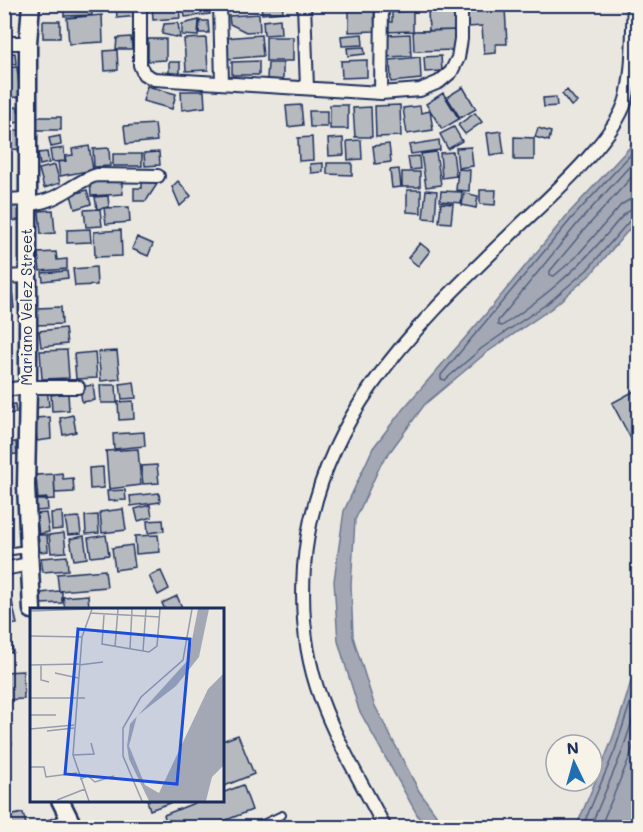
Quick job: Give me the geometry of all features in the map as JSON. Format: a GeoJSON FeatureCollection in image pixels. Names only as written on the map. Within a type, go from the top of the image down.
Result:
{"type":"FeatureCollection","features":[{"type":"Feature","properties":{"kind":"street","name":"Mariano Velez Street"},"geometry":{"type":"LineString","coordinates":[[31,4],[28,43],[26,486],[32,608]]}},
{"type":"Feature","properties":{"kind":"street"},"geometry":{"type":"LineString","coordinates":[[140,4],[140,65],[144,74],[154,79],[381,93],[420,90],[439,82],[451,72],[458,58],[461,39],[461,4]]}},
{"type":"Feature","properties":{"kind":"street"},"geometry":{"type":"LineString","coordinates":[[220,4],[222,82]]}},
{"type":"Feature","properties":{"kind":"street"},"geometry":{"type":"LineString","coordinates":[[304,4],[307,88]]}},
{"type":"Feature","properties":{"kind":"street"},"geometry":{"type":"LineString","coordinates":[[381,93],[382,4]]}},
{"type":"Feature","properties":{"kind":"street"},"geometry":{"type":"LineString","coordinates":[[385,828],[337,737],[320,698],[309,660],[303,621],[303,584],[306,540],[318,491],[336,442],[393,356],[443,301],[559,187],[594,150],[615,123],[626,100],[631,67],[634,4]]}},
{"type":"Feature","properties":{"kind":"street"},"geometry":{"type":"LineString","coordinates":[[4,43],[28,43]]}},
{"type":"Feature","properties":{"kind":"street"},"geometry":{"type":"LineString","coordinates":[[4,200],[43,202],[97,175],[158,176]]}},
{"type":"Feature","properties":{"kind":"street"},"geometry":{"type":"LineString","coordinates":[[4,277],[27,276]]}},
{"type":"Feature","properties":{"kind":"street"},"geometry":{"type":"LineString","coordinates":[[4,390],[28,387],[78,387]]}},
{"type":"Feature","properties":{"kind":"street"},"geometry":{"type":"LineString","coordinates":[[4,569],[28,556]]}},
{"type":"Feature","properties":{"kind":"street"},"geometry":{"type":"LineString","coordinates":[[47,828],[72,824],[61,802]]}},
{"type":"Feature","properties":{"kind":"lane"},"geometry":{"type":"LineString","coordinates":[[4,552],[28,556]]}},
{"type":"Feature","properties":{"kind":"lane"},"geometry":{"type":"LineString","coordinates":[[254,828],[282,815]]}},
{"type":"Feature","properties":{"kind":"water"},"geometry":{"type":"Polygon","coordinates":[[[638,129],[638,219],[591,274],[552,308],[486,353],[425,404],[381,464],[355,520],[351,585],[353,637],[374,704],[419,791],[445,827],[424,827],[359,710],[338,641],[334,581],[344,511],[373,448],[403,409],[485,315],[568,214],[630,147],[638,129]]]}},
{"type":"Feature","properties":{"kind":"water"},"geometry":{"type":"Polygon","coordinates":[[[638,653],[638,827],[576,827],[590,793],[604,793],[604,760],[633,676],[638,653]]]}},
{"type":"Feature","properties":{"kind":"building"},"geometry":{"type":"Polygon","coordinates":[[[64,4],[91,4],[92,15],[64,16],[64,4]]]}},
{"type":"Feature","properties":{"kind":"building"},"geometry":{"type":"Polygon","coordinates":[[[137,4],[139,16],[117,18],[116,5],[137,4]]]}},
{"type":"Feature","properties":{"kind":"building"},"geometry":{"type":"Polygon","coordinates":[[[152,4],[179,4],[180,18],[153,20],[152,4]]]}},
{"type":"Feature","properties":{"kind":"building"},"geometry":{"type":"Polygon","coordinates":[[[183,4],[208,4],[210,14],[185,17],[183,4]]]}},
{"type":"Feature","properties":{"kind":"building"},"geometry":{"type":"Polygon","coordinates":[[[261,4],[282,4],[283,12],[262,14],[261,4]]]}},
{"type":"Feature","properties":{"kind":"building"},"geometry":{"type":"Polygon","coordinates":[[[411,4],[444,4],[444,9],[411,9],[411,4]]]}},
{"type":"Feature","properties":{"kind":"building"},"geometry":{"type":"Polygon","coordinates":[[[374,8],[375,31],[349,32],[349,9],[374,8]]]}},
{"type":"Feature","properties":{"kind":"building"},"geometry":{"type":"Polygon","coordinates":[[[455,8],[456,30],[429,31],[428,10],[455,8]]]}},
{"type":"Feature","properties":{"kind":"building"},"geometry":{"type":"Polygon","coordinates":[[[505,8],[507,44],[496,44],[496,53],[484,54],[482,26],[468,27],[467,10],[505,8]]]}},
{"type":"Feature","properties":{"kind":"building"},"geometry":{"type":"Polygon","coordinates":[[[413,11],[413,31],[384,32],[383,22],[392,22],[392,12],[413,11]]]}},
{"type":"Feature","properties":{"kind":"building"},"geometry":{"type":"Polygon","coordinates":[[[259,14],[260,31],[246,32],[230,24],[229,16],[259,14]]]}},
{"type":"Feature","properties":{"kind":"building"},"geometry":{"type":"Polygon","coordinates":[[[102,15],[103,42],[69,44],[67,18],[102,15]]]}},
{"type":"Feature","properties":{"kind":"building"},"geometry":{"type":"Polygon","coordinates":[[[280,19],[281,34],[264,35],[263,21],[280,19]]]}},
{"type":"Feature","properties":{"kind":"building"},"geometry":{"type":"Polygon","coordinates":[[[199,20],[198,36],[182,35],[182,24],[199,20]]]}},
{"type":"Feature","properties":{"kind":"building"},"geometry":{"type":"Polygon","coordinates":[[[43,21],[60,21],[60,38],[43,38],[43,21]]]}},
{"type":"Feature","properties":{"kind":"building"},"geometry":{"type":"Polygon","coordinates":[[[200,21],[208,21],[209,33],[199,33],[200,21]]]}},
{"type":"Feature","properties":{"kind":"building"},"geometry":{"type":"Polygon","coordinates":[[[178,23],[180,38],[162,34],[164,24],[178,23]]]}},
{"type":"Feature","properties":{"kind":"building"},"geometry":{"type":"Polygon","coordinates":[[[456,30],[457,50],[414,51],[413,31],[456,30]]]}},
{"type":"Feature","properties":{"kind":"building"},"geometry":{"type":"Polygon","coordinates":[[[362,34],[363,45],[342,46],[341,36],[362,34]]]}},
{"type":"Feature","properties":{"kind":"building"},"geometry":{"type":"Polygon","coordinates":[[[410,34],[411,56],[386,57],[386,35],[410,34]]]}},
{"type":"Feature","properties":{"kind":"building"},"geometry":{"type":"Polygon","coordinates":[[[261,35],[263,56],[227,59],[225,38],[261,35]]]}},
{"type":"Feature","properties":{"kind":"building"},"geometry":{"type":"Polygon","coordinates":[[[131,37],[132,49],[116,49],[117,38],[131,37]]]}},
{"type":"Feature","properties":{"kind":"building"},"geometry":{"type":"Polygon","coordinates":[[[266,37],[293,37],[293,61],[266,61],[266,37]]]}},
{"type":"Feature","properties":{"kind":"building"},"geometry":{"type":"Polygon","coordinates":[[[206,38],[208,70],[186,71],[184,39],[206,38]]]}},
{"type":"Feature","properties":{"kind":"building"},"geometry":{"type":"Polygon","coordinates":[[[148,39],[166,39],[166,60],[148,61],[148,39]]]}},
{"type":"Feature","properties":{"kind":"building"},"geometry":{"type":"Polygon","coordinates":[[[364,47],[365,54],[348,56],[347,48],[364,47]]]}},
{"type":"Feature","properties":{"kind":"building"},"geometry":{"type":"Polygon","coordinates":[[[117,50],[118,70],[105,71],[104,51],[117,50]]]}},
{"type":"Feature","properties":{"kind":"building"},"geometry":{"type":"Polygon","coordinates":[[[15,53],[16,64],[4,63],[4,54],[15,53]]]}},
{"type":"Feature","properties":{"kind":"building"},"geometry":{"type":"Polygon","coordinates":[[[441,56],[442,71],[425,72],[424,57],[441,56]]]}},
{"type":"Feature","properties":{"kind":"building"},"geometry":{"type":"Polygon","coordinates":[[[420,57],[421,79],[391,82],[390,60],[420,57]]]}},
{"type":"Feature","properties":{"kind":"building"},"geometry":{"type":"Polygon","coordinates":[[[367,60],[367,77],[342,78],[341,61],[367,60]]]}},
{"type":"Feature","properties":{"kind":"building"},"geometry":{"type":"Polygon","coordinates":[[[259,61],[259,75],[232,75],[232,62],[259,61]]]}},
{"type":"Feature","properties":{"kind":"building"},"geometry":{"type":"Polygon","coordinates":[[[169,62],[180,62],[180,74],[169,74],[169,62]]]}},
{"type":"Feature","properties":{"kind":"building"},"geometry":{"type":"Polygon","coordinates":[[[268,63],[283,63],[283,80],[267,79],[268,63]]]}},
{"type":"Feature","properties":{"kind":"building"},"geometry":{"type":"Polygon","coordinates":[[[17,67],[20,97],[4,98],[4,68],[17,67]]]}},
{"type":"Feature","properties":{"kind":"building"},"geometry":{"type":"Polygon","coordinates":[[[147,86],[176,94],[172,109],[143,101],[147,86]]]}},
{"type":"Feature","properties":{"kind":"building"},"geometry":{"type":"Polygon","coordinates":[[[463,87],[476,109],[460,118],[447,97],[463,87]]]}},
{"type":"Feature","properties":{"kind":"building"},"geometry":{"type":"Polygon","coordinates":[[[567,90],[577,102],[571,106],[562,94],[567,90]]]}},
{"type":"Feature","properties":{"kind":"building"},"geometry":{"type":"Polygon","coordinates":[[[181,91],[204,91],[205,107],[182,110],[181,91]]]}},
{"type":"Feature","properties":{"kind":"building"},"geometry":{"type":"Polygon","coordinates":[[[443,93],[459,119],[442,129],[426,104],[443,93]]]}},
{"type":"Feature","properties":{"kind":"building"},"geometry":{"type":"Polygon","coordinates":[[[556,97],[557,106],[544,107],[543,98],[556,97]]]}},
{"type":"Feature","properties":{"kind":"building"},"geometry":{"type":"Polygon","coordinates":[[[301,105],[303,125],[288,127],[286,106],[301,105]]]}},
{"type":"Feature","properties":{"kind":"building"},"geometry":{"type":"Polygon","coordinates":[[[330,105],[348,105],[348,129],[330,129],[330,105]]]}},
{"type":"Feature","properties":{"kind":"building"},"geometry":{"type":"Polygon","coordinates":[[[400,105],[401,136],[376,137],[375,106],[400,105]]]}},
{"type":"Feature","properties":{"kind":"building"},"geometry":{"type":"Polygon","coordinates":[[[420,106],[421,113],[430,111],[433,130],[407,134],[403,108],[420,106]]]}},
{"type":"Feature","properties":{"kind":"building"},"geometry":{"type":"Polygon","coordinates":[[[17,107],[21,122],[4,124],[4,109],[17,107]]]}},
{"type":"Feature","properties":{"kind":"building"},"geometry":{"type":"Polygon","coordinates":[[[371,107],[372,137],[355,137],[353,108],[371,107]]]}},
{"type":"Feature","properties":{"kind":"building"},"geometry":{"type":"Polygon","coordinates":[[[309,111],[327,111],[327,127],[310,127],[309,111]]]}},
{"type":"Feature","properties":{"kind":"building"},"geometry":{"type":"Polygon","coordinates":[[[475,113],[482,122],[465,134],[458,125],[475,113]]]}},
{"type":"Feature","properties":{"kind":"building"},"geometry":{"type":"Polygon","coordinates":[[[37,117],[61,117],[61,130],[37,130],[37,117]]]}},
{"type":"Feature","properties":{"kind":"building"},"geometry":{"type":"Polygon","coordinates":[[[155,124],[157,141],[126,144],[124,126],[155,124]]]}},
{"type":"Feature","properties":{"kind":"building"},"geometry":{"type":"Polygon","coordinates":[[[454,127],[462,141],[448,149],[440,134],[454,127]]]}},
{"type":"Feature","properties":{"kind":"building"},"geometry":{"type":"Polygon","coordinates":[[[538,128],[551,132],[549,141],[535,137],[538,128]]]}},
{"type":"Feature","properties":{"kind":"building"},"geometry":{"type":"Polygon","coordinates":[[[20,130],[21,149],[4,150],[4,131],[20,130]]]}},
{"type":"Feature","properties":{"kind":"building"},"geometry":{"type":"Polygon","coordinates":[[[501,131],[504,153],[490,155],[487,133],[501,131]]]}},
{"type":"Feature","properties":{"kind":"building"},"geometry":{"type":"Polygon","coordinates":[[[60,136],[61,145],[51,147],[49,138],[60,136]]]}},
{"type":"Feature","properties":{"kind":"building"},"geometry":{"type":"Polygon","coordinates":[[[312,137],[313,160],[299,161],[298,138],[312,137]]]}},
{"type":"Feature","properties":{"kind":"building"},"geometry":{"type":"Polygon","coordinates":[[[514,137],[534,138],[534,160],[514,160],[514,137]]]}},
{"type":"Feature","properties":{"kind":"building"},"geometry":{"type":"Polygon","coordinates":[[[343,138],[344,155],[329,156],[328,139],[343,138]]]}},
{"type":"Feature","properties":{"kind":"building"},"geometry":{"type":"Polygon","coordinates":[[[361,140],[362,159],[348,160],[347,141],[361,140]]]}},
{"type":"Feature","properties":{"kind":"building"},"geometry":{"type":"Polygon","coordinates":[[[439,140],[440,150],[411,154],[409,145],[439,140]]]}},
{"type":"Feature","properties":{"kind":"building"},"geometry":{"type":"Polygon","coordinates":[[[389,144],[391,162],[375,164],[373,146],[389,144]]]}},
{"type":"Feature","properties":{"kind":"building"},"geometry":{"type":"Polygon","coordinates":[[[89,146],[93,170],[60,176],[58,162],[66,161],[65,156],[73,155],[72,149],[89,146]]]}},
{"type":"Feature","properties":{"kind":"building"},"geometry":{"type":"Polygon","coordinates":[[[471,147],[473,166],[458,168],[456,148],[471,147]]]}},
{"type":"Feature","properties":{"kind":"building"},"geometry":{"type":"Polygon","coordinates":[[[64,148],[65,161],[52,162],[50,150],[64,148]]]}},
{"type":"Feature","properties":{"kind":"building"},"geometry":{"type":"Polygon","coordinates":[[[109,148],[110,166],[94,167],[93,149],[109,148]]]}},
{"type":"Feature","properties":{"kind":"building"},"geometry":{"type":"Polygon","coordinates":[[[47,152],[49,163],[40,165],[38,153],[47,152]]]}},
{"type":"Feature","properties":{"kind":"building"},"geometry":{"type":"Polygon","coordinates":[[[159,152],[160,165],[145,166],[144,153],[159,152]]]}},
{"type":"Feature","properties":{"kind":"building"},"geometry":{"type":"Polygon","coordinates":[[[436,152],[441,185],[426,187],[421,154],[436,152]]]}},
{"type":"Feature","properties":{"kind":"building"},"geometry":{"type":"Polygon","coordinates":[[[453,152],[456,176],[442,178],[440,153],[453,152]]]}},
{"type":"Feature","properties":{"kind":"building"},"geometry":{"type":"Polygon","coordinates":[[[113,154],[142,154],[142,166],[113,166],[113,154]]]}},
{"type":"Feature","properties":{"kind":"building"},"geometry":{"type":"Polygon","coordinates":[[[419,156],[420,169],[410,170],[408,157],[419,156]]]}},
{"type":"Feature","properties":{"kind":"building"},"geometry":{"type":"Polygon","coordinates":[[[323,163],[323,172],[311,173],[310,164],[323,163]]]}},
{"type":"Feature","properties":{"kind":"building"},"geometry":{"type":"Polygon","coordinates":[[[327,163],[352,163],[352,175],[327,174],[327,163]]]}},
{"type":"Feature","properties":{"kind":"building"},"geometry":{"type":"Polygon","coordinates":[[[55,165],[60,183],[44,188],[39,169],[55,165]]]}},
{"type":"Feature","properties":{"kind":"building"},"geometry":{"type":"Polygon","coordinates":[[[399,169],[401,187],[392,188],[390,170],[399,169]]]}},
{"type":"Feature","properties":{"kind":"building"},"geometry":{"type":"Polygon","coordinates":[[[458,169],[470,170],[469,191],[456,190],[458,169]]]}},
{"type":"Feature","properties":{"kind":"building"},"geometry":{"type":"Polygon","coordinates":[[[402,172],[420,172],[420,187],[402,187],[402,172]]]}},
{"type":"Feature","properties":{"kind":"building"},"geometry":{"type":"Polygon","coordinates":[[[121,176],[123,194],[91,196],[90,179],[121,176]]]}},
{"type":"Feature","properties":{"kind":"building"},"geometry":{"type":"Polygon","coordinates":[[[161,178],[146,201],[134,201],[134,188],[142,188],[142,179],[161,178]]]}},
{"type":"Feature","properties":{"kind":"building"},"geometry":{"type":"Polygon","coordinates":[[[178,181],[191,196],[180,206],[172,187],[178,181]]]}},
{"type":"Feature","properties":{"kind":"building"},"geometry":{"type":"Polygon","coordinates":[[[87,190],[91,204],[75,209],[71,195],[87,190]]]}},
{"type":"Feature","properties":{"kind":"building"},"geometry":{"type":"Polygon","coordinates":[[[407,190],[421,190],[421,213],[407,212],[407,190]]]}},
{"type":"Feature","properties":{"kind":"building"},"geometry":{"type":"Polygon","coordinates":[[[426,190],[437,191],[435,219],[423,218],[426,190]]]}},
{"type":"Feature","properties":{"kind":"building"},"geometry":{"type":"Polygon","coordinates":[[[480,190],[496,190],[495,205],[480,204],[480,190]]]}},
{"type":"Feature","properties":{"kind":"building"},"geometry":{"type":"Polygon","coordinates":[[[441,191],[462,192],[461,203],[440,201],[441,191]]]}},
{"type":"Feature","properties":{"kind":"building"},"geometry":{"type":"Polygon","coordinates":[[[464,193],[478,196],[476,208],[462,205],[464,193]]]}},
{"type":"Feature","properties":{"kind":"building"},"geometry":{"type":"Polygon","coordinates":[[[108,196],[109,207],[97,209],[95,197],[108,196]]]}},
{"type":"Feature","properties":{"kind":"building"},"geometry":{"type":"Polygon","coordinates":[[[21,203],[22,220],[5,221],[4,204],[21,203]]]}},
{"type":"Feature","properties":{"kind":"building"},"geometry":{"type":"Polygon","coordinates":[[[441,203],[453,204],[451,223],[439,222],[441,203]]]}},
{"type":"Feature","properties":{"kind":"building"},"geometry":{"type":"Polygon","coordinates":[[[129,207],[130,222],[106,224],[104,208],[129,207]]]}},
{"type":"Feature","properties":{"kind":"building"},"geometry":{"type":"Polygon","coordinates":[[[100,209],[102,226],[86,227],[84,210],[100,209]]]}},
{"type":"Feature","properties":{"kind":"building"},"geometry":{"type":"Polygon","coordinates":[[[53,210],[55,233],[41,234],[39,211],[53,210]]]}},
{"type":"Feature","properties":{"kind":"building"},"geometry":{"type":"Polygon","coordinates":[[[90,229],[91,242],[67,243],[67,230],[90,229]]]}},
{"type":"Feature","properties":{"kind":"building"},"geometry":{"type":"Polygon","coordinates":[[[121,230],[122,256],[95,257],[94,232],[121,230]]]}},
{"type":"Feature","properties":{"kind":"building"},"geometry":{"type":"Polygon","coordinates":[[[137,237],[153,244],[148,256],[132,249],[137,237]]]}},
{"type":"Feature","properties":{"kind":"building"},"geometry":{"type":"Polygon","coordinates":[[[420,243],[430,251],[418,266],[408,258],[420,243]]]}},
{"type":"Feature","properties":{"kind":"building"},"geometry":{"type":"Polygon","coordinates":[[[56,252],[57,260],[67,259],[67,269],[40,271],[38,253],[56,252]]]}},
{"type":"Feature","properties":{"kind":"building"},"geometry":{"type":"Polygon","coordinates":[[[96,267],[97,285],[75,286],[73,269],[96,267]]]}},
{"type":"Feature","properties":{"kind":"building"},"geometry":{"type":"Polygon","coordinates":[[[67,271],[68,278],[43,281],[42,273],[67,271]]]}},
{"type":"Feature","properties":{"kind":"building"},"geometry":{"type":"Polygon","coordinates":[[[4,279],[11,279],[14,308],[4,309],[4,279]]]}},
{"type":"Feature","properties":{"kind":"building"},"geometry":{"type":"Polygon","coordinates":[[[61,307],[62,324],[37,325],[37,308],[61,307]]]}},
{"type":"Feature","properties":{"kind":"building"},"geometry":{"type":"Polygon","coordinates":[[[65,328],[67,344],[41,347],[39,331],[65,328]]]}},
{"type":"Feature","properties":{"kind":"building"},"geometry":{"type":"Polygon","coordinates":[[[67,350],[69,378],[42,379],[40,351],[67,350]]]}},
{"type":"Feature","properties":{"kind":"building"},"geometry":{"type":"Polygon","coordinates":[[[117,351],[120,379],[101,381],[98,352],[117,351]]]}},
{"type":"Feature","properties":{"kind":"building"},"geometry":{"type":"Polygon","coordinates":[[[95,352],[97,378],[76,379],[74,354],[95,352]]]}},
{"type":"Feature","properties":{"kind":"building"},"geometry":{"type":"Polygon","coordinates":[[[134,382],[136,398],[122,399],[120,384],[134,382]]]}},
{"type":"Feature","properties":{"kind":"building"},"geometry":{"type":"Polygon","coordinates":[[[93,385],[95,400],[82,402],[80,387],[93,385]]]}},
{"type":"Feature","properties":{"kind":"building"},"geometry":{"type":"Polygon","coordinates":[[[100,385],[116,385],[117,403],[101,403],[100,385]]]}},
{"type":"Feature","properties":{"kind":"building"},"geometry":{"type":"Polygon","coordinates":[[[47,388],[49,406],[37,408],[35,390],[47,388]]]}},
{"type":"Feature","properties":{"kind":"building"},"geometry":{"type":"Polygon","coordinates":[[[638,389],[638,452],[612,403],[638,389]]]}},
{"type":"Feature","properties":{"kind":"building"},"geometry":{"type":"Polygon","coordinates":[[[68,393],[69,410],[52,411],[51,395],[68,393]]]}},
{"type":"Feature","properties":{"kind":"building"},"geometry":{"type":"Polygon","coordinates":[[[133,401],[134,419],[119,420],[118,402],[133,401]]]}},
{"type":"Feature","properties":{"kind":"building"},"geometry":{"type":"Polygon","coordinates":[[[15,404],[16,413],[4,414],[4,405],[15,404]]]}},
{"type":"Feature","properties":{"kind":"building"},"geometry":{"type":"Polygon","coordinates":[[[73,415],[76,432],[63,435],[60,418],[73,415]]]}},
{"type":"Feature","properties":{"kind":"building"},"geometry":{"type":"Polygon","coordinates":[[[50,417],[51,439],[37,441],[35,418],[50,417]]]}},
{"type":"Feature","properties":{"kind":"building"},"geometry":{"type":"Polygon","coordinates":[[[144,432],[145,446],[114,449],[113,434],[144,432]]]}},
{"type":"Feature","properties":{"kind":"building"},"geometry":{"type":"Polygon","coordinates":[[[4,442],[16,442],[17,454],[4,455],[4,442]]]}},
{"type":"Feature","properties":{"kind":"building"},"geometry":{"type":"Polygon","coordinates":[[[138,449],[141,485],[109,489],[106,451],[138,449]]]}},
{"type":"Feature","properties":{"kind":"building"},"geometry":{"type":"Polygon","coordinates":[[[157,465],[159,483],[143,484],[141,466],[157,465]]]}},
{"type":"Feature","properties":{"kind":"building"},"geometry":{"type":"Polygon","coordinates":[[[103,467],[104,488],[90,489],[89,468],[103,467]]]}},
{"type":"Feature","properties":{"kind":"building"},"geometry":{"type":"Polygon","coordinates":[[[62,473],[63,479],[73,478],[74,492],[55,493],[54,474],[62,473]]]}},
{"type":"Feature","properties":{"kind":"building"},"geometry":{"type":"Polygon","coordinates":[[[54,474],[55,499],[38,500],[36,475],[54,474]]]}},
{"type":"Feature","properties":{"kind":"building"},"geometry":{"type":"Polygon","coordinates":[[[125,490],[126,500],[108,501],[107,491],[125,490]]]}},
{"type":"Feature","properties":{"kind":"building"},"geometry":{"type":"Polygon","coordinates":[[[159,493],[160,502],[131,506],[130,496],[159,493]]]}},
{"type":"Feature","properties":{"kind":"building"},"geometry":{"type":"Polygon","coordinates":[[[47,498],[48,510],[36,511],[35,499],[47,498]]]}},
{"type":"Feature","properties":{"kind":"building"},"geometry":{"type":"Polygon","coordinates":[[[150,505],[152,517],[138,521],[135,509],[150,505]]]}},
{"type":"Feature","properties":{"kind":"building"},"geometry":{"type":"Polygon","coordinates":[[[123,509],[126,530],[102,533],[100,512],[123,509]]]}},
{"type":"Feature","properties":{"kind":"building"},"geometry":{"type":"Polygon","coordinates":[[[62,512],[63,529],[52,530],[51,513],[62,512]]]}},
{"type":"Feature","properties":{"kind":"building"},"geometry":{"type":"Polygon","coordinates":[[[46,513],[49,532],[39,534],[36,514],[46,513]]]}},
{"type":"Feature","properties":{"kind":"building"},"geometry":{"type":"Polygon","coordinates":[[[98,515],[99,533],[86,534],[85,516],[98,515]]]}},
{"type":"Feature","properties":{"kind":"building"},"geometry":{"type":"Polygon","coordinates":[[[79,517],[81,534],[68,535],[65,518],[79,517]]]}},
{"type":"Feature","properties":{"kind":"building"},"geometry":{"type":"Polygon","coordinates":[[[163,520],[164,531],[148,533],[147,521],[163,520]]]}},
{"type":"Feature","properties":{"kind":"building"},"geometry":{"type":"Polygon","coordinates":[[[64,533],[66,552],[51,553],[49,535],[64,533]]]}},
{"type":"Feature","properties":{"kind":"building"},"geometry":{"type":"Polygon","coordinates":[[[38,535],[47,535],[48,551],[40,552],[38,535]]]}},
{"type":"Feature","properties":{"kind":"building"},"geometry":{"type":"Polygon","coordinates":[[[106,535],[109,555],[91,557],[88,538],[106,535]]]}},
{"type":"Feature","properties":{"kind":"building"},"geometry":{"type":"Polygon","coordinates":[[[158,535],[160,552],[136,554],[135,536],[158,535]]]}},
{"type":"Feature","properties":{"kind":"building"},"geometry":{"type":"Polygon","coordinates":[[[84,536],[87,558],[74,560],[70,539],[84,536]]]}},
{"type":"Feature","properties":{"kind":"building"},"geometry":{"type":"Polygon","coordinates":[[[132,545],[135,567],[115,570],[112,548],[132,545]]]}},
{"type":"Feature","properties":{"kind":"building"},"geometry":{"type":"Polygon","coordinates":[[[67,556],[68,570],[43,572],[41,558],[67,556]]]}},
{"type":"Feature","properties":{"kind":"building"},"geometry":{"type":"Polygon","coordinates":[[[105,570],[107,587],[59,591],[57,574],[105,570]]]}},
{"type":"Feature","properties":{"kind":"building"},"geometry":{"type":"Polygon","coordinates":[[[161,571],[169,589],[158,595],[149,576],[161,571]]]}},
{"type":"Feature","properties":{"kind":"building"},"geometry":{"type":"Polygon","coordinates":[[[7,580],[17,624],[4,626],[4,581],[7,580]]]}},
{"type":"Feature","properties":{"kind":"building"},"geometry":{"type":"Polygon","coordinates":[[[62,592],[62,603],[41,604],[41,593],[62,592]]]}},
{"type":"Feature","properties":{"kind":"building"},"geometry":{"type":"Polygon","coordinates":[[[88,595],[89,607],[65,608],[63,597],[88,595]]]}},
{"type":"Feature","properties":{"kind":"building"},"geometry":{"type":"Polygon","coordinates":[[[177,596],[182,608],[164,608],[162,603],[177,596]]]}},
{"type":"Feature","properties":{"kind":"building"},"geometry":{"type":"Polygon","coordinates":[[[9,629],[13,652],[4,653],[4,630],[9,629]]]}},
{"type":"Feature","properties":{"kind":"building"},"geometry":{"type":"Polygon","coordinates":[[[23,671],[24,699],[4,700],[4,672],[23,671]]]}},
{"type":"Feature","properties":{"kind":"building"},"geometry":{"type":"Polygon","coordinates":[[[6,713],[12,744],[4,745],[4,714],[6,713]]]}},
{"type":"Feature","properties":{"kind":"building"},"geometry":{"type":"Polygon","coordinates":[[[238,735],[254,774],[224,786],[224,740],[238,735]]]}},
{"type":"Feature","properties":{"kind":"building"},"geometry":{"type":"Polygon","coordinates":[[[243,785],[252,810],[206,828],[168,828],[164,815],[197,802],[224,802],[224,792],[243,785]]]}},
{"type":"Feature","properties":{"kind":"building"},"geometry":{"type":"Polygon","coordinates":[[[148,802],[172,802],[150,810],[148,802]]]}},
{"type":"Feature","properties":{"kind":"building"},"geometry":{"type":"Polygon","coordinates":[[[23,813],[27,828],[4,828],[4,817],[23,813]]]}}]}
